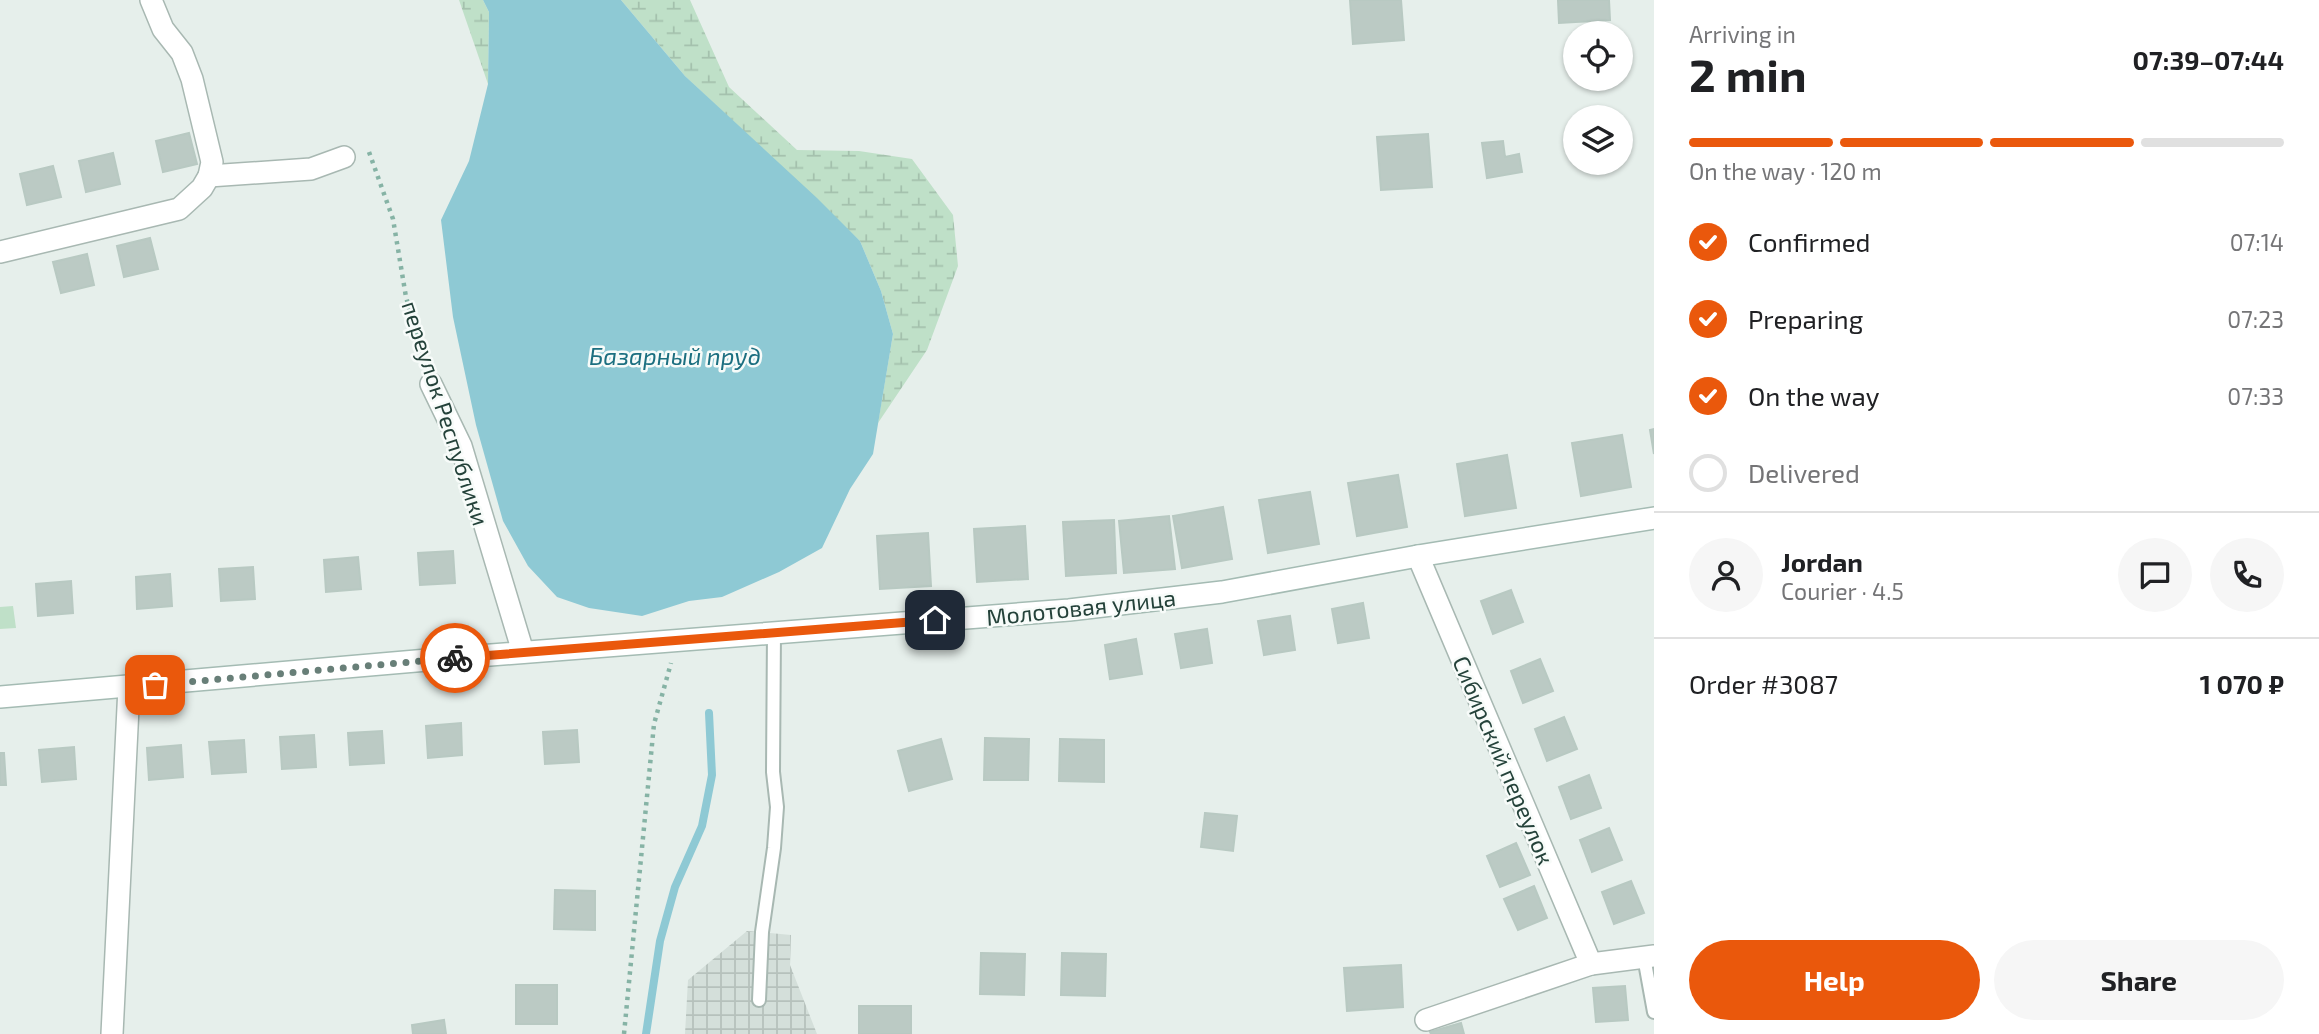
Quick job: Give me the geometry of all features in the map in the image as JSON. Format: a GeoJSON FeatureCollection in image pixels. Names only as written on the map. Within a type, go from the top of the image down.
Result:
{"type":"FeatureCollection","features":[{"type":"Feature","properties":{"kind":"street"},"geometry":{"type":"LineString","coordinates":[[0,252],[179,209],[202,188],[209,176],[212,162],[192,79],[182,52],[163,29],[151,0]]}},
{"type":"Feature","properties":{"kind":"street"},"geometry":{"type":"LineString","coordinates":[[209,176],[311,169],[344,156]]}},
{"type":"Feature","properties":{"kind":"street","name":"переулок Республики"},"geometry":{"type":"LineString","coordinates":[[431,384],[461,446],[523,652]]}},
{"type":"Feature","properties":{"kind":"street","name":"Молотовая улица"},"geometry":{"type":"LineString","coordinates":[[0,696],[1069,610],[1222,593],[1418,556],[1654,518]]}},
{"type":"Feature","properties":{"kind":"street","name":"Сибирский переулок"},"geometry":{"type":"LineString","coordinates":[[1418,556],[1591,964]]}},
{"type":"Feature","properties":{"kind":"street"},"geometry":{"type":"LineString","coordinates":[[112,1034],[129,687]]}},
{"type":"Feature","properties":{"kind":"street"},"geometry":{"type":"LineString","coordinates":[[1426,1020],[1591,964],[1649,956]]}},
{"type":"Feature","properties":{"kind":"lane"},"geometry":{"type":"LineString","coordinates":[[759,1000],[762,932],[777,807],[773,772],[774,632]]}},
{"type":"Feature","properties":{"kind":"lane"},"geometry":{"type":"LineString","coordinates":[[1649,956],[1654,1012]]}},
{"type":"Feature","properties":{"kind":"path","name":"переулок Республики"},"geometry":{"type":"LineString","coordinates":[[344,156],[365,146],[372,158],[393,219],[406,297],[431,384]]}},
{"type":"Feature","properties":{"kind":"path"},"geometry":{"type":"LineString","coordinates":[[624,1034],[654,724],[676,642]]}},
{"type":"Feature","properties":{"kind":"shaded area"},"geometry":{"type":"Polygon","coordinates":[[[747,931],[791,935],[790,965],[817,1034],[685,1034],[688,980],[747,931]]]}},
{"type":"Feature","properties":{"kind":"green space"},"geometry":{"type":"Polygon","coordinates":[[[459,0],[483,0],[489,12],[488,84],[459,0]]]}},
{"type":"Feature","properties":{"kind":"green space"},"geometry":{"type":"Polygon","coordinates":[[[621,0],[690,0],[729,87],[797,150],[859,151],[912,159],[953,215],[958,266],[927,350],[878,423],[893,334],[881,291],[860,241],[685,76],[621,0]]]}},
{"type":"Feature","properties":{"kind":"green space"},"geometry":{"type":"Polygon","coordinates":[[[13,606],[16,628],[0,629],[0,607],[13,606]]]}},
{"type":"Feature","properties":{"kind":"water","name":"Базарный пруд"},"geometry":{"type":"Polygon","coordinates":[[[483,0],[621,0],[685,76],[860,241],[881,291],[893,334],[873,454],[850,489],[822,548],[779,572],[722,597],[689,601],[642,616],[589,608],[557,597],[528,566],[503,521],[476,425],[453,317],[441,220],[469,161],[488,84],[489,12],[483,0]]]}},
{"type":"Feature","properties":{"kind":"building"},"geometry":{"type":"Polygon","coordinates":[[[1350,0],[1401,0],[1404,40],[1353,44],[1350,0]]]}},
{"type":"Feature","properties":{"kind":"building"},"geometry":{"type":"Polygon","coordinates":[[[1558,0],[1609,0],[1610,20],[1559,23],[1558,0]]]}},
{"type":"Feature","properties":{"kind":"building"},"geometry":{"type":"Polygon","coordinates":[[[189,133],[197,164],[163,172],[156,141],[189,133]]]}},
{"type":"Feature","properties":{"kind":"building"},"geometry":{"type":"Polygon","coordinates":[[[1428,134],[1432,187],[1381,190],[1377,137],[1428,134]]]}},
{"type":"Feature","properties":{"kind":"building"},"geometry":{"type":"Polygon","coordinates":[[[1503,141],[1505,157],[1519,154],[1522,172],[1487,178],[1482,143],[1503,141]]]}},
{"type":"Feature","properties":{"kind":"building"},"geometry":{"type":"Polygon","coordinates":[[[113,153],[120,184],[86,192],[79,161],[113,153]]]}},
{"type":"Feature","properties":{"kind":"building"},"geometry":{"type":"Polygon","coordinates":[[[53,166],[61,197],[27,205],[20,174],[53,166]]]}},
{"type":"Feature","properties":{"kind":"building"},"geometry":{"type":"Polygon","coordinates":[[[150,238],[158,269],[124,277],[117,246],[150,238]]]}},
{"type":"Feature","properties":{"kind":"building"},"geometry":{"type":"Polygon","coordinates":[[[87,254],[94,285],[61,293],[53,262],[87,254]]]}},
{"type":"Feature","properties":{"kind":"building"},"geometry":{"type":"Polygon","coordinates":[[[1654,429],[1654,454],[1650,430],[1654,429]]]}},
{"type":"Feature","properties":{"kind":"building"},"geometry":{"type":"Polygon","coordinates":[[[1622,435],[1631,487],[1581,496],[1572,443],[1622,435]]]}},
{"type":"Feature","properties":{"kind":"building"},"geometry":{"type":"Polygon","coordinates":[[[1507,455],[1516,508],[1465,516],[1457,464],[1507,455]]]}},
{"type":"Feature","properties":{"kind":"building"},"geometry":{"type":"Polygon","coordinates":[[[1398,475],[1407,527],[1357,536],[1348,483],[1398,475]]]}},
{"type":"Feature","properties":{"kind":"building"},"geometry":{"type":"Polygon","coordinates":[[[1310,492],[1319,544],[1268,553],[1259,500],[1310,492]]]}},
{"type":"Feature","properties":{"kind":"building"},"geometry":{"type":"Polygon","coordinates":[[[1223,507],[1232,559],[1182,568],[1173,516],[1223,507]]]}},
{"type":"Feature","properties":{"kind":"building"},"geometry":{"type":"Polygon","coordinates":[[[1169,516],[1175,569],[1124,573],[1119,521],[1169,516]]]}},
{"type":"Feature","properties":{"kind":"building"},"geometry":{"type":"Polygon","coordinates":[[[1114,520],[1116,573],[1066,576],[1063,522],[1114,520]]]}},
{"type":"Feature","properties":{"kind":"building"},"geometry":{"type":"Polygon","coordinates":[[[1025,526],[1028,579],[977,582],[974,529],[1025,526]]]}},
{"type":"Feature","properties":{"kind":"building"},"geometry":{"type":"Polygon","coordinates":[[[928,533],[931,586],[880,589],[877,536],[928,533]]]}},
{"type":"Feature","properties":{"kind":"building"},"geometry":{"type":"Polygon","coordinates":[[[453,551],[455,583],[420,585],[418,553],[453,551]]]}},
{"type":"Feature","properties":{"kind":"building"},"geometry":{"type":"Polygon","coordinates":[[[358,557],[361,589],[326,592],[324,560],[358,557]]]}},
{"type":"Feature","properties":{"kind":"building"},"geometry":{"type":"Polygon","coordinates":[[[253,567],[255,599],[221,601],[219,569],[253,567]]]}},
{"type":"Feature","properties":{"kind":"building"},"geometry":{"type":"Polygon","coordinates":[[[170,574],[172,606],[137,609],[136,577],[170,574]]]}},
{"type":"Feature","properties":{"kind":"building"},"geometry":{"type":"Polygon","coordinates":[[[71,581],[73,613],[38,616],[36,584],[71,581]]]}},
{"type":"Feature","properties":{"kind":"building"},"geometry":{"type":"Polygon","coordinates":[[[1511,590],[1523,622],[1493,634],[1481,601],[1511,590]]]}},
{"type":"Feature","properties":{"kind":"building"},"geometry":{"type":"Polygon","coordinates":[[[1363,603],[1369,638],[1338,643],[1332,609],[1363,603]]]}},
{"type":"Feature","properties":{"kind":"building"},"geometry":{"type":"Polygon","coordinates":[[[1290,616],[1295,650],[1264,655],[1258,621],[1290,616]]]}},
{"type":"Feature","properties":{"kind":"building"},"geometry":{"type":"Polygon","coordinates":[[[1207,629],[1212,663],[1181,668],[1175,634],[1207,629]]]}},
{"type":"Feature","properties":{"kind":"building"},"geometry":{"type":"Polygon","coordinates":[[[1136,639],[1142,674],[1110,679],[1105,645],[1136,639]]]}},
{"type":"Feature","properties":{"kind":"building"},"geometry":{"type":"Polygon","coordinates":[[[1540,659],[1553,691],[1523,703],[1511,671],[1540,659]]]}},
{"type":"Feature","properties":{"kind":"building"},"geometry":{"type":"Polygon","coordinates":[[[1564,717],[1577,749],[1547,761],[1535,729],[1564,717]]]}},
{"type":"Feature","properties":{"kind":"building"},"geometry":{"type":"Polygon","coordinates":[[[461,723],[462,755],[428,758],[426,726],[461,723]]]}},
{"type":"Feature","properties":{"kind":"building"},"geometry":{"type":"Polygon","coordinates":[[[577,730],[579,762],[545,764],[543,732],[577,730]]]}},
{"type":"Feature","properties":{"kind":"building"},"geometry":{"type":"Polygon","coordinates":[[[382,731],[384,763],[350,765],[348,733],[382,731]]]}},
{"type":"Feature","properties":{"kind":"building"},"geometry":{"type":"Polygon","coordinates":[[[314,735],[316,767],[282,769],[280,737],[314,735]]]}},
{"type":"Feature","properties":{"kind":"building"},"geometry":{"type":"Polygon","coordinates":[[[985,738],[1029,739],[1028,780],[984,780],[985,738]]]}},
{"type":"Feature","properties":{"kind":"building"},"geometry":{"type":"Polygon","coordinates":[[[941,739],[952,779],[909,791],[898,751],[941,739]]]}},
{"type":"Feature","properties":{"kind":"building"},"geometry":{"type":"Polygon","coordinates":[[[1060,739],[1104,740],[1104,782],[1059,781],[1060,739]]]}},
{"type":"Feature","properties":{"kind":"building"},"geometry":{"type":"Polygon","coordinates":[[[244,740],[246,772],[212,774],[209,742],[244,740]]]}},
{"type":"Feature","properties":{"kind":"building"},"geometry":{"type":"Polygon","coordinates":[[[181,745],[183,777],[149,780],[147,748],[181,745]]]}},
{"type":"Feature","properties":{"kind":"building"},"geometry":{"type":"Polygon","coordinates":[[[74,747],[76,779],[42,782],[39,750],[74,747]]]}},
{"type":"Feature","properties":{"kind":"building"},"geometry":{"type":"Polygon","coordinates":[[[0,753],[4,753],[6,785],[0,785],[0,753]]]}},
{"type":"Feature","properties":{"kind":"building"},"geometry":{"type":"Polygon","coordinates":[[[1589,775],[1601,808],[1571,819],[1559,787],[1589,775]]]}},
{"type":"Feature","properties":{"kind":"building"},"geometry":{"type":"Polygon","coordinates":[[[1205,813],[1237,816],[1233,851],[1201,847],[1205,813]]]}},
{"type":"Feature","properties":{"kind":"building"},"geometry":{"type":"Polygon","coordinates":[[[1609,828],[1622,860],[1592,872],[1580,840],[1609,828]]]}},
{"type":"Feature","properties":{"kind":"building"},"geometry":{"type":"Polygon","coordinates":[[[1516,843],[1530,875],[1500,887],[1487,856],[1516,843]]]}},
{"type":"Feature","properties":{"kind":"building"},"geometry":{"type":"Polygon","coordinates":[[[1631,881],[1644,913],[1614,924],[1602,892],[1631,881]]]}},
{"type":"Feature","properties":{"kind":"building"},"geometry":{"type":"Polygon","coordinates":[[[1534,886],[1547,918],[1518,930],[1504,899],[1534,886]]]}},
{"type":"Feature","properties":{"kind":"building"},"geometry":{"type":"Polygon","coordinates":[[[555,890],[595,891],[595,930],[554,929],[555,890]]]}},
{"type":"Feature","properties":{"kind":"building"},"geometry":{"type":"Polygon","coordinates":[[[981,953],[1025,954],[1024,995],[980,994],[981,953]]]}},
{"type":"Feature","properties":{"kind":"building"},"geometry":{"type":"Polygon","coordinates":[[[1062,953],[1106,954],[1105,996],[1061,995],[1062,953]]]}},
{"type":"Feature","properties":{"kind":"building"},"geometry":{"type":"Polygon","coordinates":[[[1401,965],[1403,1007],[1347,1011],[1344,968],[1401,965]]]}},
{"type":"Feature","properties":{"kind":"building"},"geometry":{"type":"Polygon","coordinates":[[[516,985],[557,985],[557,1024],[516,1024],[516,985]]]}},
{"type":"Feature","properties":{"kind":"building"},"geometry":{"type":"Polygon","coordinates":[[[1625,986],[1628,1020],[1596,1022],[1593,988],[1625,986]]]}},
{"type":"Feature","properties":{"kind":"building"},"geometry":{"type":"Polygon","coordinates":[[[859,1006],[911,1006],[911,1034],[859,1034],[859,1006]]]}},
{"type":"Feature","properties":{"kind":"building"},"geometry":{"type":"Polygon","coordinates":[[[444,1020],[446,1034],[413,1034],[412,1025],[444,1020]]]}},
{"type":"Feature","properties":{"kind":"building"},"geometry":{"type":"Polygon","coordinates":[[[1461,1023],[1464,1034],[1430,1032],[1461,1023]]]}},
{"type":"Feature","properties":{"kind":"waterway"},"geometry":{"type":"LineString","coordinates":[[646,1034],[660,941],[675,887],[702,826],[712,775],[709,713]]}},
{"type":"Feature","properties":{"kind":"way so far"},"geometry":{"type":"LineString","coordinates":[[155,685],[455,658]]}},
{"type":"Feature","properties":{"kind":"route"},"geometry":{"type":"LineString","coordinates":[[455,658],[935,620]]}}]}
